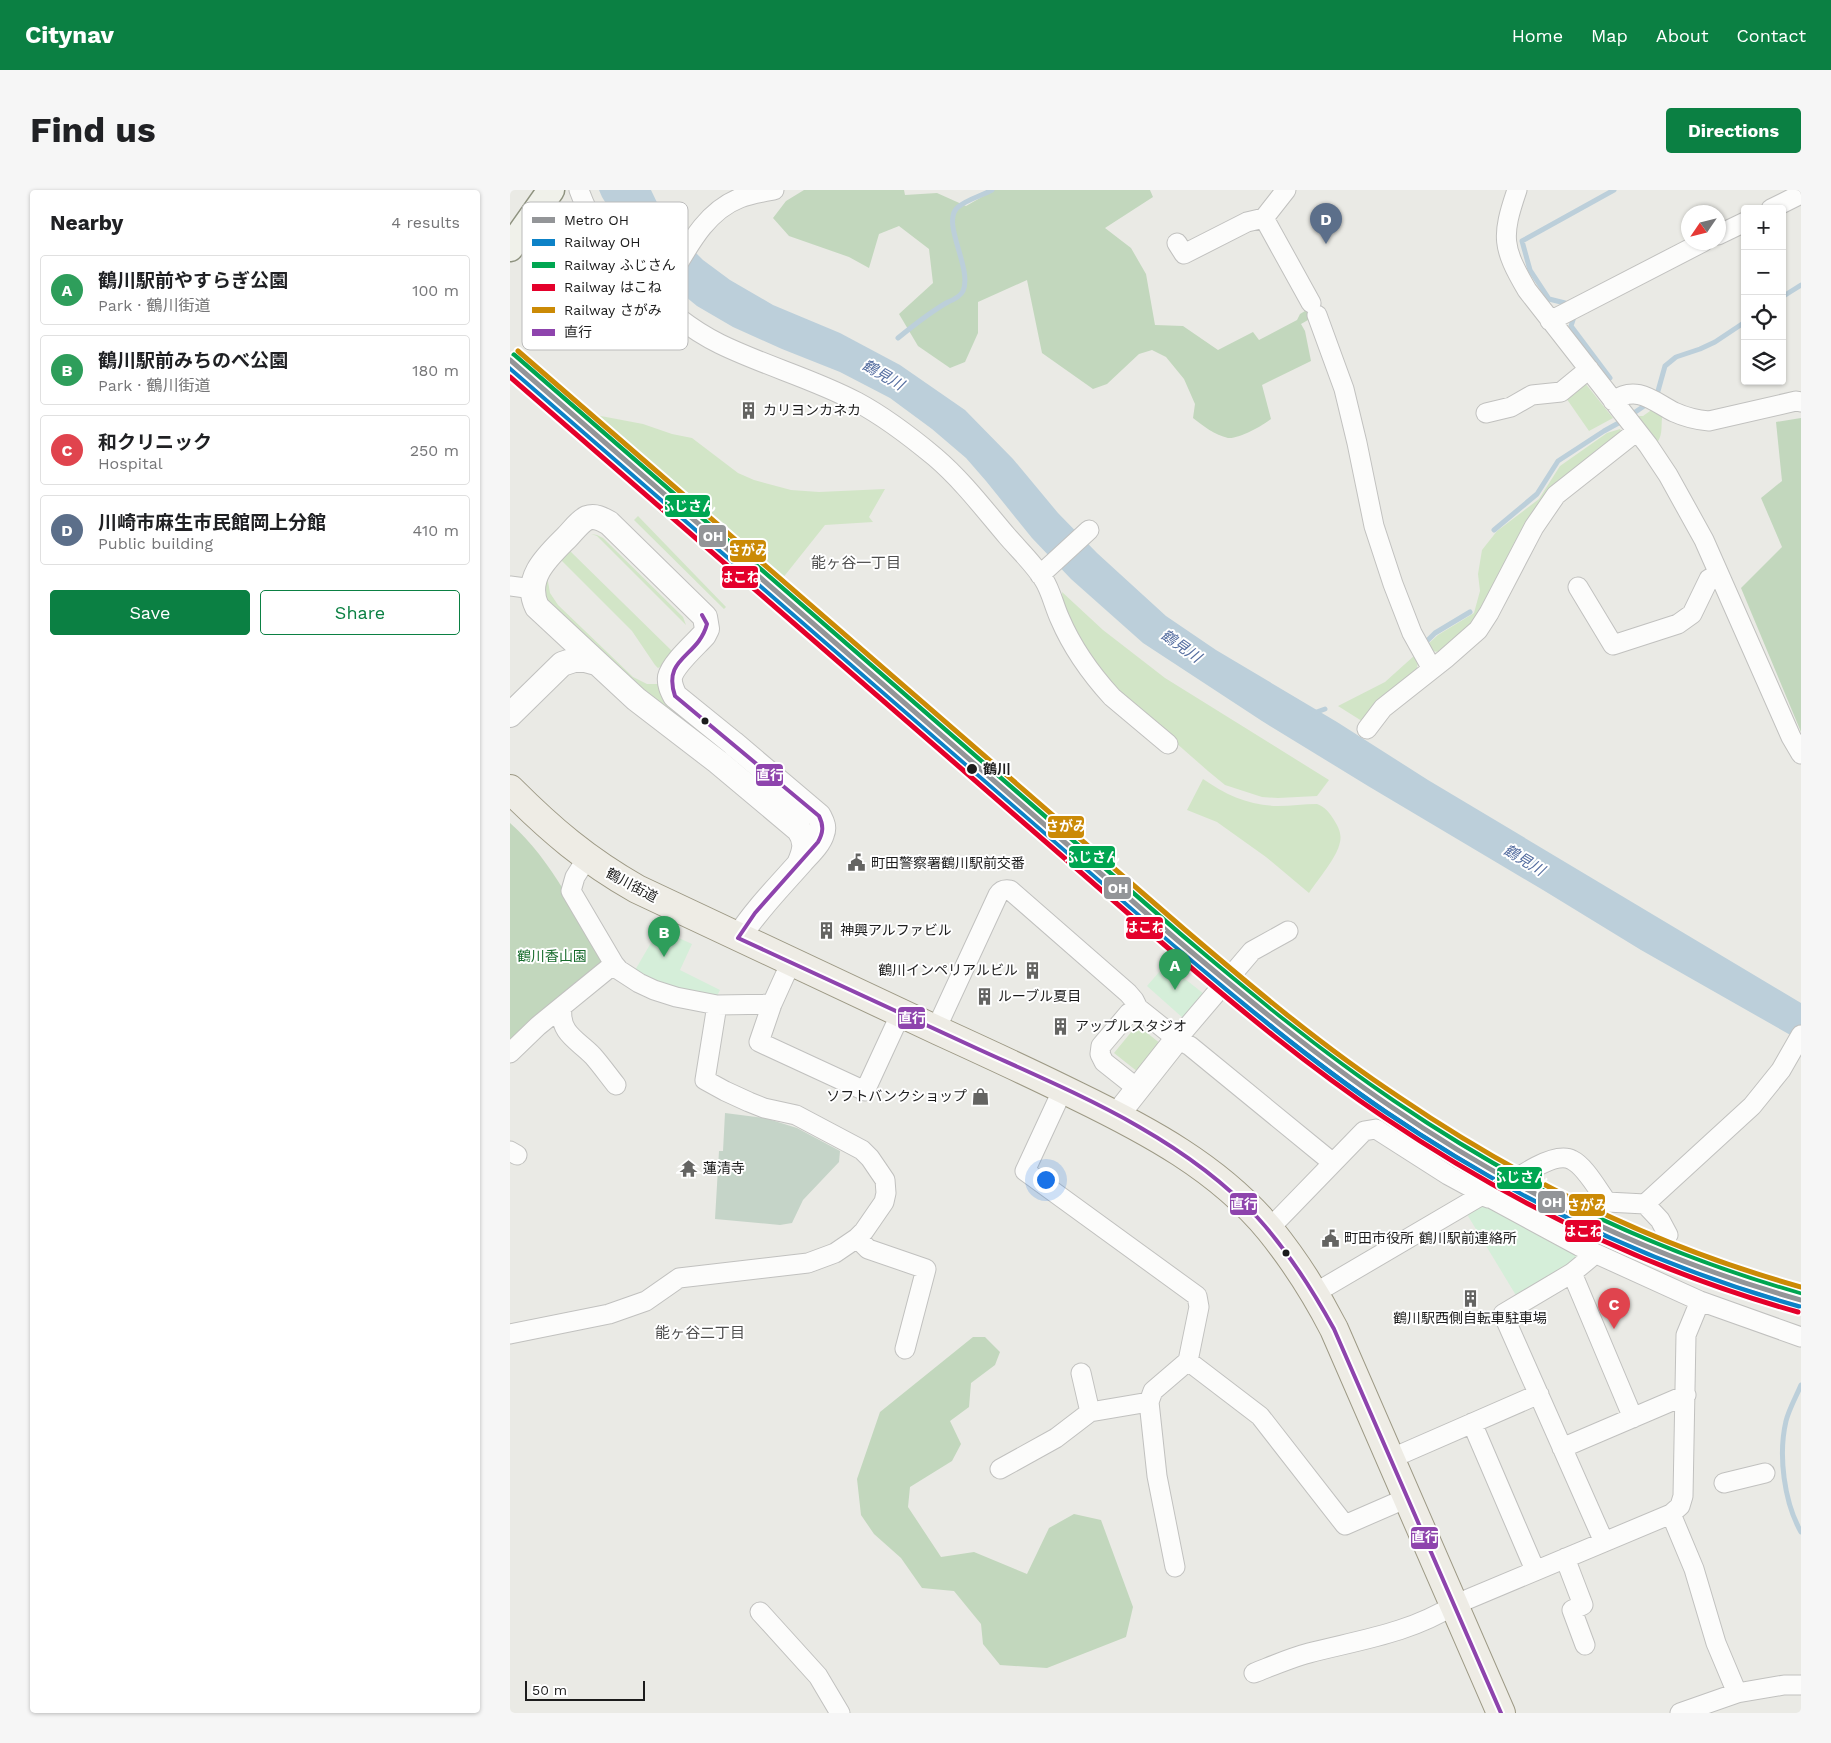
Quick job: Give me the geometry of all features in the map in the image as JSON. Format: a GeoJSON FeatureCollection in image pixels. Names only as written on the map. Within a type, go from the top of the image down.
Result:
{"type":"FeatureCollection","features":[{"type":"Feature","properties":{"kind":"main road"},"geometry":{"type":"LineString","coordinates":[[543,202],[551,190]]}},
{"type":"Feature","properties":{"kind":"main road"},"geometry":{"type":"LineString","coordinates":[[510,248],[522,231]]}},
{"type":"Feature","properties":{"kind":"main road","name":"鶴川街道"},"geometry":{"type":"LineString","coordinates":[[510,788],[558,834],[587,858],[637,889],[1117,1115],[1152,1133],[1188,1158],[1236,1196],[1269,1229],[1315,1293],[1334,1329],[1501,1713]]}},
{"type":"Feature","properties":{"kind":"street"},"geometry":{"type":"LineString","coordinates":[[579,190],[584,202]]}},
{"type":"Feature","properties":{"kind":"street"},"geometry":{"type":"LineString","coordinates":[[688,248],[704,223],[722,208],[740,198],[774,190]]}},
{"type":"Feature","properties":{"kind":"street"},"geometry":{"type":"LineString","coordinates":[[1183,254],[1247,222],[1264,218],[1286,190]]}},
{"type":"Feature","properties":{"kind":"street"},"geometry":{"type":"LineString","coordinates":[[1516,190],[1505,232],[1507,251],[1515,270],[1527,290],[1626,417],[1668,475],[1704,540],[1791,737],[1801,754]]}},
{"type":"Feature","properties":{"kind":"street"},"geometry":{"type":"LineString","coordinates":[[1779,205],[1801,194]]}},
{"type":"Feature","properties":{"kind":"street"},"geometry":{"type":"LineString","coordinates":[[1264,218],[1314,309],[1344,389],[1374,526],[1393,584],[1412,633],[1432,669]]}},
{"type":"Feature","properties":{"kind":"street"},"geometry":{"type":"LineString","coordinates":[[1726,231],[1741,224]]}},
{"type":"Feature","properties":{"kind":"street"},"geometry":{"type":"LineString","coordinates":[[1550,320],[1687,250]]}},
{"type":"Feature","properties":{"kind":"street"},"geometry":{"type":"LineString","coordinates":[[688,322],[694,328],[719,344],[830,389],[863,405],[893,424],[935,457],[956,477],[1045,571]]}},
{"type":"Feature","properties":{"kind":"street"},"geometry":{"type":"LineString","coordinates":[[1486,413],[1510,407],[1532,395],[1561,392],[1589,369]]}},
{"type":"Feature","properties":{"kind":"street"},"geometry":{"type":"LineString","coordinates":[[1367,729],[1384,708],[1472,637],[1483,624],[1534,527],[1556,495],[1626,417],[1626,394],[1642,395],[1655,400],[1676,413],[1697,420],[1709,421],[1801,402]]}},
{"type":"Feature","properties":{"kind":"street"},"geometry":{"type":"LineString","coordinates":[[738,938],[755,913],[799,864],[823,833],[823,824],[819,816],[675,696],[671,689],[670,676],[673,669],[704,635],[707,624],[702,614],[609,522],[595,517],[588,518],[547,558],[521,587],[533,597],[537,607],[636,699],[718,762],[799,830],[804,837],[805,845],[804,854],[799,864]]}},
{"type":"Feature","properties":{"kind":"street"},"geometry":{"type":"LineString","coordinates":[[1087,532],[1045,571],[1044,580],[1068,636],[1093,674],[1112,697],[1168,744]]}},
{"type":"Feature","properties":{"kind":"street"},"geometry":{"type":"LineString","coordinates":[[1578,587],[1613,645],[1678,624],[1692,614],[1709,580],[1719,574]]}},
{"type":"Feature","properties":{"kind":"street"},"geometry":{"type":"LineString","coordinates":[[561,630],[564,641],[562,664]]}},
{"type":"Feature","properties":{"kind":"street"},"geometry":{"type":"LineString","coordinates":[[510,714],[562,664],[574,660],[596,663]]}},
{"type":"Feature","properties":{"kind":"street"},"geometry":{"type":"LineString","coordinates":[[587,858],[575,877],[571,891],[619,970],[639,983],[676,997],[717,1005],[772,1004]]}},
{"type":"Feature","properties":{"kind":"street"},"geometry":{"type":"LineString","coordinates":[[936,1029],[998,895],[1005,889],[1010,890],[1128,993],[1138,1008],[1190,1046],[1333,1163]]}},
{"type":"Feature","properties":{"kind":"street"},"geometry":{"type":"LineString","coordinates":[[1117,1115],[1252,951],[1288,931]]}},
{"type":"Feature","properties":{"kind":"street"},"geometry":{"type":"LineString","coordinates":[[791,962],[772,1004],[759,1042],[865,1091],[900,1013]]}},
{"type":"Feature","properties":{"kind":"street"},"geometry":{"type":"LineString","coordinates":[[510,1053],[538,1026],[614,964]]}},
{"type":"Feature","properties":{"kind":"street"},"geometry":{"type":"LineString","coordinates":[[510,1334],[609,1314],[646,1301],[679,1278],[808,1263],[835,1253],[857,1238],[884,1202],[886,1193],[885,1180],[878,1167],[862,1150],[796,1115],[764,1108],[705,1080],[717,1005]]}},
{"type":"Feature","properties":{"kind":"street"},"geometry":{"type":"LineString","coordinates":[[562,1008],[563,1024],[569,1035],[593,1056],[616,1084]]}},
{"type":"Feature","properties":{"kind":"street"},"geometry":{"type":"LineString","coordinates":[[1138,1008],[1129,1013],[1101,1046],[1100,1054],[1104,1062],[1138,1089]]}},
{"type":"Feature","properties":{"kind":"street"},"geometry":{"type":"LineString","coordinates":[[1645,1204],[1752,1106],[1797,1049]]}},
{"type":"Feature","properties":{"kind":"street"},"geometry":{"type":"LineString","coordinates":[[1062,1088],[1025,1170],[1197,1296],[1199,1307],[1188,1361],[1153,1391],[1149,1402],[1158,1476],[1175,1567]]}},
{"type":"Feature","properties":{"kind":"street"},"geometry":{"type":"LineString","coordinates":[[1269,1229],[1364,1131],[1376,1129],[1448,1175],[1595,1254],[1700,1302],[1801,1337]]}},
{"type":"Feature","properties":{"kind":"street"},"geometry":{"type":"LineString","coordinates":[[1315,1293],[1541,1164],[1563,1157],[1578,1164],[1606,1202],[1645,1204],[1660,1220],[1668,1235]]}},
{"type":"Feature","properties":{"kind":"street"},"geometry":{"type":"LineString","coordinates":[[857,1238],[868,1249],[926,1270],[905,1349]]}},
{"type":"Feature","properties":{"kind":"street"},"geometry":{"type":"LineString","coordinates":[[1595,1254],[1572,1273],[1503,1314],[1604,1542]]}},
{"type":"Feature","properties":{"kind":"street"},"geometry":{"type":"LineString","coordinates":[[1572,1273],[1633,1418]]}},
{"type":"Feature","properties":{"kind":"street"},"geometry":{"type":"LineString","coordinates":[[1254,1673],[1307,1654],[1362,1642],[1409,1627],[1437,1616],[1454,1605],[1534,1570],[1671,1514],[1680,1506],[1683,1496],[1686,1335],[1700,1302]]}},
{"type":"Feature","properties":{"kind":"street"},"geometry":{"type":"LineString","coordinates":[[1188,1361],[1260,1416],[1345,1525],[1407,1498]]}},
{"type":"Feature","properties":{"kind":"street"},"geometry":{"type":"LineString","coordinates":[[1081,1373],[1090,1412]]}},
{"type":"Feature","properties":{"kind":"street"},"geometry":{"type":"LineString","coordinates":[[1390,1458],[1539,1394]]}},
{"type":"Feature","properties":{"kind":"street"},"geometry":{"type":"LineString","coordinates":[[1562,1448],[1686,1396]]}},
{"type":"Feature","properties":{"kind":"street"},"geometry":{"type":"LineString","coordinates":[[1000,1468],[1056,1438],[1090,1412],[1149,1402]]}},
{"type":"Feature","properties":{"kind":"street"},"geometry":{"type":"LineString","coordinates":[[1472,1423],[1534,1570]]}},
{"type":"Feature","properties":{"kind":"street"},"geometry":{"type":"LineString","coordinates":[[1724,1483],[1765,1473]]}},
{"type":"Feature","properties":{"kind":"street"},"geometry":{"type":"LineString","coordinates":[[1671,1514],[1694,1569],[1716,1643],[1737,1692]]}},
{"type":"Feature","properties":{"kind":"street"},"geometry":{"type":"LineString","coordinates":[[1565,1558],[1583,1606],[1572,1610],[1585,1645]]}},
{"type":"Feature","properties":{"kind":"street"},"geometry":{"type":"LineString","coordinates":[[760,1612],[818,1676],[840,1713]]}},
{"type":"Feature","properties":{"kind":"street"},"geometry":{"type":"LineString","coordinates":[[1680,1713],[1737,1692],[1801,1684]]}},
{"type":"Feature","properties":{"kind":"green space"},"geometry":{"type":"Polygon","coordinates":[[[804,190],[904,190],[905,195],[937,193],[966,206],[994,190],[1150,190],[1153,197],[1105,228],[1131,248],[1146,274],[1155,325],[1183,326],[1218,350],[1253,332],[1259,340],[1297,320],[1300,314],[1310,308],[1315,316],[1301,324],[1305,331],[1311,361],[1262,385],[1271,419],[1244,434],[1233,438],[1223,437],[1193,418],[1195,404],[1184,379],[1166,357],[1152,350],[1139,354],[1107,384],[1093,389],[1042,353],[1027,280],[978,302],[978,333],[965,362],[950,368],[918,346],[899,314],[933,283],[929,249],[899,226],[879,234],[869,268],[849,257],[789,236],[773,218],[786,201],[804,190]]]}},
{"type":"Feature","properties":{"kind":"green space"},"geometry":{"type":"Polygon","coordinates":[[[1585,383],[1613,418],[1589,431],[1564,395],[1585,383]]]}},
{"type":"Feature","properties":{"kind":"green space"},"geometry":{"type":"Polygon","coordinates":[[[1651,406],[1663,413],[1661,432],[1657,443],[1638,416],[1643,416],[1650,411],[1651,406]]]}},
{"type":"Feature","properties":{"kind":"green space"},"geometry":{"type":"Polygon","coordinates":[[[585,413],[643,424],[672,434],[692,438],[738,473],[754,480],[791,490],[819,492],[885,489],[869,517],[873,522],[825,525],[782,579],[585,413]]]}},
{"type":"Feature","properties":{"kind":"green space"},"geometry":{"type":"Polygon","coordinates":[[[1801,418],[1801,732],[1741,588],[1782,547],[1761,498],[1782,481],[1776,422],[1801,418]]]}},
{"type":"Feature","properties":{"kind":"green space"},"geometry":{"type":"Polygon","coordinates":[[[1620,429],[1621,431],[1618,436],[1574,471],[1477,618],[1440,652],[1430,651],[1427,645],[1438,635],[1474,613],[1480,591],[1478,574],[1482,550],[1497,531],[1539,499],[1560,466],[1607,433],[1620,429]]]}},
{"type":"Feature","properties":{"kind":"green space"},"geometry":{"type":"Polygon","coordinates":[[[638,516],[726,607],[724,609],[634,520],[638,516]]]}},
{"type":"Feature","properties":{"kind":"green space"},"geometry":{"type":"Polygon","coordinates":[[[591,534],[597,535],[603,538],[683,617],[686,625],[597,536],[591,534]]]}},
{"type":"Feature","properties":{"kind":"green space"},"geometry":{"type":"Polygon","coordinates":[[[570,551],[674,653],[664,665],[658,668],[655,665],[632,631],[561,560],[570,551]]]}},
{"type":"Feature","properties":{"kind":"green space"},"geometry":{"type":"Polygon","coordinates":[[[547,576],[550,593],[558,605],[633,677],[647,684],[660,684],[665,700],[670,707],[715,742],[714,744],[643,690],[548,604],[543,591],[547,576]]]}},
{"type":"Feature","properties":{"kind":"green space"},"geometry":{"type":"Polygon","coordinates":[[[1062,592],[1103,630],[1165,678],[1329,780],[1317,796],[1262,797],[1225,785],[1118,692],[1087,654],[1063,604],[1062,592]]]}},
{"type":"Feature","properties":{"kind":"green space"},"geometry":{"type":"Polygon","coordinates":[[[1415,655],[1418,662],[1416,673],[1365,723],[1338,706],[1385,682],[1415,655]]]}},
{"type":"Feature","properties":{"kind":"green space"},"geometry":{"type":"Polygon","coordinates":[[[1203,779],[1229,795],[1248,802],[1278,806],[1317,804],[1327,810],[1338,827],[1340,842],[1331,861],[1309,893],[1266,857],[1217,822],[1187,810],[1203,779]]]}},
{"type":"Feature","properties":{"kind":"green space","name":"鶴川香山園"},"geometry":{"type":"Polygon","coordinates":[[[510,823],[539,854],[552,872],[606,965],[510,1048],[510,823]]]}},
{"type":"Feature","properties":{"kind":"green space"},"geometry":{"type":"Polygon","coordinates":[[[659,929],[692,944],[680,970],[720,990],[718,994],[721,999],[679,992],[634,972],[659,929]]]}},
{"type":"Feature","properties":{"kind":"green space"},"geometry":{"type":"Polygon","coordinates":[[[1166,964],[1204,994],[1184,1019],[1147,986],[1166,964]]]}},
{"type":"Feature","properties":{"kind":"green space"},"geometry":{"type":"Polygon","coordinates":[[[1137,1025],[1161,1044],[1138,1072],[1114,1053],[1137,1025]]]}},
{"type":"Feature","properties":{"kind":"green space"},"geometry":{"type":"Polygon","coordinates":[[[725,1113],[765,1118],[797,1128],[840,1151],[839,1162],[803,1200],[792,1223],[780,1225],[715,1219],[719,1151],[723,1151],[725,1113]]]}},
{"type":"Feature","properties":{"kind":"green space"},"geometry":{"type":"Polygon","coordinates":[[[1477,1206],[1487,1206],[1576,1253],[1576,1264],[1517,1297],[1468,1216],[1470,1211],[1477,1206]]]}},
{"type":"Feature","properties":{"kind":"green space"},"geometry":{"type":"Polygon","coordinates":[[[973,1337],[985,1337],[1000,1352],[995,1365],[971,1383],[969,1407],[950,1421],[961,1444],[952,1461],[910,1487],[908,1507],[941,1557],[974,1552],[1027,1574],[1049,1528],[1074,1514],[1101,1520],[1133,1607],[1126,1637],[1047,1668],[1000,1665],[983,1644],[981,1624],[954,1591],[922,1588],[901,1558],[874,1534],[861,1515],[857,1479],[880,1412],[973,1337]]]}},
{"type":"Feature","properties":{"kind":"water"},"geometry":{"type":"Polygon","coordinates":[[[599,190],[651,190],[657,202],[605,202],[599,190]]]}},
{"type":"Feature","properties":{"kind":"water","name":"鶴見川"},"geometry":{"type":"Polygon","coordinates":[[[688,245],[703,260],[730,280],[773,305],[840,333],[900,365],[965,410],[1013,459],[1058,513],[1097,553],[1166,616],[1216,650],[1337,722],[1428,780],[1801,1003],[1801,1041],[1641,950],[1368,786],[1262,721],[1143,643],[1071,579],[1032,538],[966,458],[932,429],[890,398],[840,372],[733,327],[688,299],[688,245]]]}},
{"type":"Feature","properties":{"kind":"waterway"},"geometry":{"type":"LineString","coordinates":[[898,338],[928,314],[962,293],[965,281],[964,270],[954,234],[953,214],[962,204],[992,190]]}},
{"type":"Feature","properties":{"kind":"waterway"},"geometry":{"type":"LineString","coordinates":[[1565,303],[1549,299],[1530,270],[1522,241],[1614,190]]}},
{"type":"Feature","properties":{"kind":"waterway"},"geometry":{"type":"LineString","coordinates":[[1785,295],[1801,285]]}},
{"type":"Feature","properties":{"kind":"waterway"},"geometry":{"type":"LineString","coordinates":[[1574,317],[1571,326],[1610,378]]}},
{"type":"Feature","properties":{"kind":"waterway"},"geometry":{"type":"LineString","coordinates":[[1658,391],[1665,366],[1676,357],[1715,342],[1741,325]]}},
{"type":"Feature","properties":{"kind":"waterway"},"geometry":{"type":"LineString","coordinates":[[1631,415],[1647,404]]}},
{"type":"Feature","properties":{"kind":"waterway"},"geometry":{"type":"LineString","coordinates":[[1494,530],[1537,494],[1558,461],[1624,420]]}},
{"type":"Feature","properties":{"kind":"waterway"},"geometry":{"type":"LineString","coordinates":[[1427,641],[1435,633],[1470,612]]}},
{"type":"Feature","properties":{"kind":"waterway"},"geometry":{"type":"LineString","coordinates":[[1314,713],[1325,709]]}},
{"type":"Feature","properties":{"kind":"waterway"},"geometry":{"type":"LineString","coordinates":[[1801,1385],[1787,1416],[1783,1448],[1784,1478],[1787,1493],[1790,1507],[1801,1532]]}},
{"type":"Feature","properties":{"kind":"metro line","name":"OH"},"geometry":{"type":"LineString","coordinates":[[510,360],[1176,939],[1281,1025],[1362,1087],[1486,1167],[1588,1220],[1693,1264],[1801,1300]]}},
{"type":"Feature","properties":{"kind":"rail line","name":"さがみ"},"geometry":{"type":"LineString","coordinates":[[518,351],[1184,929],[1262,995],[1343,1058],[1445,1127],[1542,1183],[1592,1208],[1695,1252],[1801,1287]]}},
{"type":"Feature","properties":{"kind":"rail line","name":"ふじさん"},"geometry":{"type":"LineString","coordinates":[[514,355],[1180,934],[1258,1000],[1339,1063],[1442,1133],[1540,1189],[1590,1214],[1694,1259],[1801,1294]]}},
{"type":"Feature","properties":{"kind":"rail line","name":"OH"},"geometry":{"type":"LineString","coordinates":[[510,368],[1172,943],[1277,1031],[1358,1093],[1434,1143],[1483,1172],[1585,1226],[1691,1270],[1799,1306]]}},
{"type":"Feature","properties":{"kind":"rail line","name":"はこね"},"geometry":{"type":"LineString","coordinates":[[510,377],[1168,948],[1247,1015],[1357,1099],[1433,1149],[1482,1178],[1584,1232],[1689,1276],[1798,1312]]}},
{"type":"Feature","properties":{"kind":"transit line","name":"直行"},"geometry":{"type":"LineString","coordinates":[[702,615],[707,624],[703,635],[677,665],[673,673],[672,683],[675,696],[819,816],[822,826],[818,842],[755,913],[738,938]]}},
{"type":"Feature","properties":{"kind":"transit line","name":"直行"},"geometry":{"type":"LineString","coordinates":[[738,938],[1053,1083],[1126,1120],[1161,1140],[1195,1163],[1227,1188],[1257,1217],[1299,1271],[1334,1329],[1501,1713]]}},
{"type":"Feature","properties":{"kind":"place","name":"川崎市麻生市民館岡上分館"},"geometry":{"type":"Point","coordinates":[1326,244]}},
{"type":"Feature","properties":{"kind":"place","name":"カリヨンカネカ"},"geometry":{"type":"Point","coordinates":[749,410]}},
{"type":"Feature","properties":{"kind":"place","name":"鶴川"},"geometry":{"type":"Point","coordinates":[972,769]}},
{"type":"Feature","properties":{"kind":"place","name":"町田警察署鶴川駅前交番"},"geometry":{"type":"Point","coordinates":[857,863]}},
{"type":"Feature","properties":{"kind":"place","name":"神興アルファビル"},"geometry":{"type":"Point","coordinates":[826,930]}},
{"type":"Feature","properties":{"kind":"place","name":"鶴川駅前みちのべ公園"},"geometry":{"type":"Point","coordinates":[664,957]}},
{"type":"Feature","properties":{"kind":"place","name":"鶴川インペリアルビル"},"geometry":{"type":"Point","coordinates":[1032,970]}},
{"type":"Feature","properties":{"kind":"place","name":"鶴川駅前やすらぎ公園"},"geometry":{"type":"Point","coordinates":[1175,990]}},
{"type":"Feature","properties":{"kind":"place","name":"ルーブル夏目"},"geometry":{"type":"Point","coordinates":[984,996]}},
{"type":"Feature","properties":{"kind":"place","name":"アップルスタジオ"},"geometry":{"type":"Point","coordinates":[1061,1026]}},
{"type":"Feature","properties":{"kind":"place","name":"ソフトバンクショップ"},"geometry":{"type":"Point","coordinates":[981,1096]}},
{"type":"Feature","properties":{"kind":"place","name":"蓮清寺"},"geometry":{"type":"Point","coordinates":[689,1168]}},
{"type":"Feature","properties":{"kind":"place","name":"町田市役所 鶴川駅前連絡所"},"geometry":{"type":"Point","coordinates":[1330,1238]}},
{"type":"Feature","properties":{"kind":"place","name":"鶴川駅西側自転車駐車場"},"geometry":{"type":"Point","coordinates":[1470,1298]}},
{"type":"Feature","properties":{"kind":"place","name":"和クリニック"},"geometry":{"type":"Point","coordinates":[1614,1329]}},
{"type":"Feature","properties":{"kind":"district","name":"能ヶ谷一丁目"},"geometry":{"type":"Point","coordinates":[856,563]}},
{"type":"Feature","properties":{"kind":"district","name":"能ヶ谷二丁目"},"geometry":{"type":"Point","coordinates":[700,1333]}}]}
